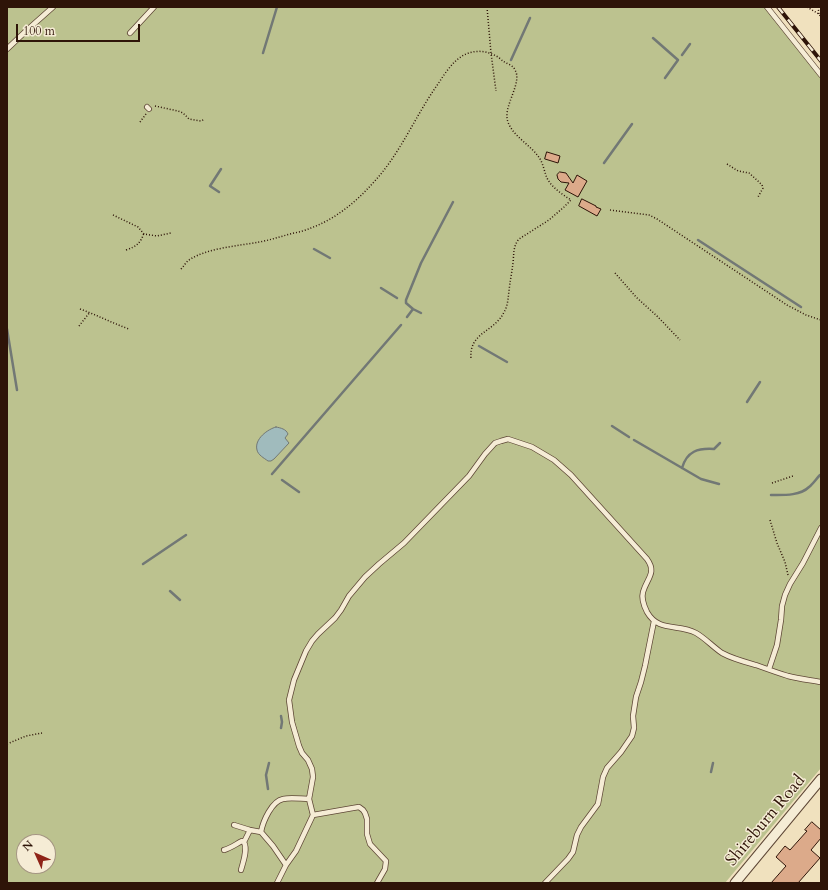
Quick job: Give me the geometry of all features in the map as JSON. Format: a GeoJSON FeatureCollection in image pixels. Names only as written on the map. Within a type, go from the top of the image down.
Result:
{"type":"FeatureCollection","features":[{"type":"Feature","properties":{"kind":"street","name":"Shireburn Road"},"geometry":{"type":"LineString","coordinates":[[735,883],[821,779]]}},
{"type":"Feature","properties":{"kind":"lane"},"geometry":{"type":"LineString","coordinates":[[7,49],[53,7]]}},
{"type":"Feature","properties":{"kind":"lane"},"geometry":{"type":"LineString","coordinates":[[130,34],[154,7]]}},
{"type":"Feature","properties":{"kind":"lane"},"geometry":{"type":"LineString","coordinates":[[767,7],[821,75]]}},
{"type":"Feature","properties":{"kind":"lane"},"geometry":{"type":"LineString","coordinates":[[277,883],[286,865],[296,851],[313,815],[309,799],[312,769],[299,746],[292,722],[289,700],[294,680],[306,651],[318,634],[335,618],[349,596],[361,582],[379,564],[404,543],[469,476],[495,443],[508,439],[532,447],[554,460],[576,480],[647,559],[651,564],[652,572],[643,594],[643,598],[644,605],[654,621],[662,626],[683,628],[696,633],[733,658],[788,676],[821,682]]}},
{"type":"Feature","properties":{"kind":"lane"},"geometry":{"type":"LineString","coordinates":[[769,669],[777,645],[782,606],[786,591],[803,563],[821,528]]}},
{"type":"Feature","properties":{"kind":"lane"},"geometry":{"type":"LineString","coordinates":[[545,883],[573,852],[577,835],[581,827],[598,804],[603,777],[607,768],[632,736],[636,697],[645,666],[654,621]]}},
{"type":"Feature","properties":{"kind":"lane"},"geometry":{"type":"LineString","coordinates":[[261,832],[264,820],[276,802],[285,798],[309,799]]}},
{"type":"Feature","properties":{"kind":"lane"},"geometry":{"type":"LineString","coordinates":[[313,815],[359,807],[363,810],[367,819],[367,834],[370,844],[386,861],[377,883]]}},
{"type":"Feature","properties":{"kind":"lane"},"geometry":{"type":"LineString","coordinates":[[234,825],[261,832],[286,865]]}},
{"type":"Feature","properties":{"kind":"lane"},"geometry":{"type":"LineString","coordinates":[[241,870],[246,846],[244,842],[250,830]]}},
{"type":"Feature","properties":{"kind":"lane"},"geometry":{"type":"LineString","coordinates":[[224,850],[229,849],[239,842],[244,842]]}},
{"type":"Feature","properties":{"kind":"path"},"geometry":{"type":"LineString","coordinates":[[487,7],[496,91]]}},
{"type":"Feature","properties":{"kind":"path"},"geometry":{"type":"LineString","coordinates":[[807,7],[819,14]]}},
{"type":"Feature","properties":{"kind":"path"},"geometry":{"type":"LineString","coordinates":[[818,7],[821,17]]}},
{"type":"Feature","properties":{"kind":"path"},"geometry":{"type":"LineString","coordinates":[[181,269],[188,261],[207,252],[268,241],[311,229],[343,212],[357,200],[390,163],[427,99],[451,66],[465,55],[474,51],[481,51],[491,54],[510,64],[515,68],[517,73],[515,87],[506,117],[508,123],[541,160],[548,179],[554,188],[571,200],[556,215],[519,239],[516,243],[514,248],[512,275],[504,313],[475,340],[472,346],[471,358]]}},
{"type":"Feature","properties":{"kind":"path"},"geometry":{"type":"LineString","coordinates":[[140,122],[148,108],[152,106],[178,111],[183,113],[189,119],[201,121],[205,119]]}},
{"type":"Feature","properties":{"kind":"path"},"geometry":{"type":"LineString","coordinates":[[727,164],[738,171],[749,173],[762,185],[762,191],[758,196]]}},
{"type":"Feature","properties":{"kind":"path"},"geometry":{"type":"LineString","coordinates":[[610,210],[649,215],[657,219],[787,305],[806,315],[821,320]]}},
{"type":"Feature","properties":{"kind":"path"},"geometry":{"type":"LineString","coordinates":[[113,215],[138,227],[144,233],[150,235],[157,236],[171,233]]}},
{"type":"Feature","properties":{"kind":"path"},"geometry":{"type":"LineString","coordinates":[[126,250],[138,244],[144,233]]}},
{"type":"Feature","properties":{"kind":"path"},"geometry":{"type":"LineString","coordinates":[[615,273],[636,297],[680,340]]}},
{"type":"Feature","properties":{"kind":"path"},"geometry":{"type":"LineString","coordinates":[[80,310],[90,312],[129,329]]}},
{"type":"Feature","properties":{"kind":"path"},"geometry":{"type":"LineString","coordinates":[[79,326],[90,312]]}},
{"type":"Feature","properties":{"kind":"path"},"geometry":{"type":"LineString","coordinates":[[772,483],[793,476]]}},
{"type":"Feature","properties":{"kind":"path"},"geometry":{"type":"LineString","coordinates":[[770,520],[777,543],[787,567],[788,574],[786,591]]}},
{"type":"Feature","properties":{"kind":"path"},"geometry":{"type":"LineString","coordinates":[[7,744],[26,736],[42,733]]}},
{"type":"Feature","properties":{"kind":"green space"},"geometry":{"type":"Polygon","coordinates":[[[7,7],[768,7],[821,72],[821,768],[725,883],[7,883],[7,7]]]}},
{"type":"Feature","properties":{"kind":"water"},"geometry":{"type":"Polygon","coordinates":[[[276,427],[287,432],[288,434],[285,438],[289,443],[274,459],[268,461],[261,456],[257,450],[257,446],[262,435],[276,427]]]}},
{"type":"Feature","properties":{"kind":"building"},"geometry":{"type":"Polygon","coordinates":[[[547,152],[560,156],[558,163],[545,159],[547,152]]]}},
{"type":"Feature","properties":{"kind":"building"},"geometry":{"type":"Polygon","coordinates":[[[560,172],[566,173],[573,183],[577,175],[587,181],[578,197],[565,190],[569,183],[561,182],[558,179],[557,175],[560,172]]]}},
{"type":"Feature","properties":{"kind":"building"},"geometry":{"type":"Polygon","coordinates":[[[582,199],[601,209],[597,216],[579,206],[582,199]]]}},
{"type":"Feature","properties":{"kind":"building"},"geometry":{"type":"Polygon","coordinates":[[[812,822],[821,830],[821,838],[811,850],[820,858],[798,883],[771,883],[786,866],[776,857],[785,846],[790,850],[807,831],[805,830],[812,822]]]}},
{"type":"Feature","properties":{"kind":"waterway"},"geometry":{"type":"LineString","coordinates":[[263,53],[277,7]]}},
{"type":"Feature","properties":{"kind":"waterway"},"geometry":{"type":"LineString","coordinates":[[511,60],[530,18]]}},
{"type":"Feature","properties":{"kind":"waterway"},"geometry":{"type":"LineString","coordinates":[[653,38],[678,60],[665,78]]}},
{"type":"Feature","properties":{"kind":"waterway"},"geometry":{"type":"LineString","coordinates":[[682,55],[690,44]]}},
{"type":"Feature","properties":{"kind":"waterway"},"geometry":{"type":"LineString","coordinates":[[604,163],[632,124]]}},
{"type":"Feature","properties":{"kind":"waterway"},"geometry":{"type":"LineString","coordinates":[[219,192],[210,186],[221,169]]}},
{"type":"Feature","properties":{"kind":"waterway"},"geometry":{"type":"LineString","coordinates":[[421,313],[406,303],[406,300],[421,263],[453,202]]}},
{"type":"Feature","properties":{"kind":"waterway"},"geometry":{"type":"LineString","coordinates":[[698,240],[801,307]]}},
{"type":"Feature","properties":{"kind":"waterway"},"geometry":{"type":"LineString","coordinates":[[314,249],[330,258]]}},
{"type":"Feature","properties":{"kind":"waterway"},"geometry":{"type":"LineString","coordinates":[[381,288],[397,298]]}},
{"type":"Feature","properties":{"kind":"waterway"},"geometry":{"type":"LineString","coordinates":[[407,317],[413,309]]}},
{"type":"Feature","properties":{"kind":"waterway"},"geometry":{"type":"LineString","coordinates":[[272,474],[401,325]]}},
{"type":"Feature","properties":{"kind":"waterway"},"geometry":{"type":"LineString","coordinates":[[7,329],[17,390]]}},
{"type":"Feature","properties":{"kind":"waterway"},"geometry":{"type":"LineString","coordinates":[[479,346],[507,362]]}},
{"type":"Feature","properties":{"kind":"waterway"},"geometry":{"type":"LineString","coordinates":[[747,402],[760,382]]}},
{"type":"Feature","properties":{"kind":"waterway"},"geometry":{"type":"LineString","coordinates":[[612,426],[629,437]]}},
{"type":"Feature","properties":{"kind":"waterway"},"geometry":{"type":"LineString","coordinates":[[634,440],[701,479],[719,484]]}},
{"type":"Feature","properties":{"kind":"waterway"},"geometry":{"type":"LineString","coordinates":[[682,468],[684,462],[690,454],[698,450],[714,449],[720,443]]}},
{"type":"Feature","properties":{"kind":"waterway"},"geometry":{"type":"LineString","coordinates":[[771,495],[801,492],[810,486],[820,475]]}},
{"type":"Feature","properties":{"kind":"waterway"},"geometry":{"type":"LineString","coordinates":[[282,480],[299,492]]}},
{"type":"Feature","properties":{"kind":"waterway"},"geometry":{"type":"LineString","coordinates":[[143,564],[186,535]]}},
{"type":"Feature","properties":{"kind":"waterway"},"geometry":{"type":"LineString","coordinates":[[170,591],[180,600]]}},
{"type":"Feature","properties":{"kind":"waterway"},"geometry":{"type":"LineString","coordinates":[[281,716],[281,728]]}},
{"type":"Feature","properties":{"kind":"waterway"},"geometry":{"type":"LineString","coordinates":[[268,789],[266,775],[269,763]]}},
{"type":"Feature","properties":{"kind":"waterway"},"geometry":{"type":"LineString","coordinates":[[711,772],[713,763]]}},
{"type":"Feature","properties":{"kind":"railway"},"geometry":{"type":"LineString","coordinates":[[778,7],[821,61]]}}]}
